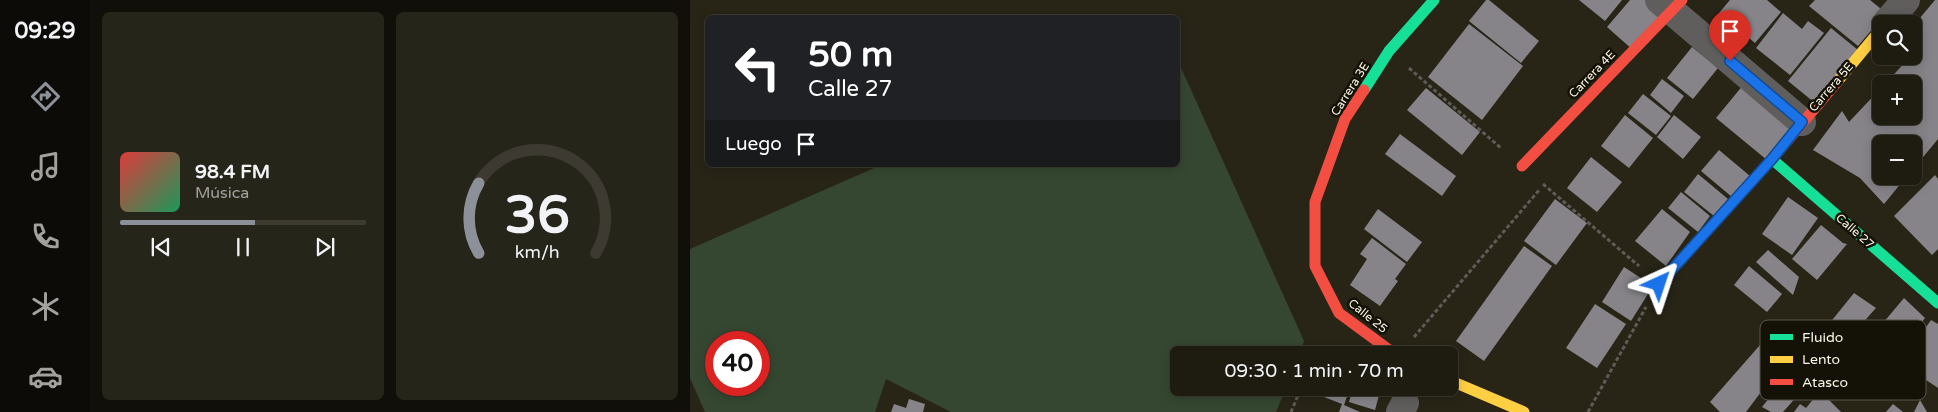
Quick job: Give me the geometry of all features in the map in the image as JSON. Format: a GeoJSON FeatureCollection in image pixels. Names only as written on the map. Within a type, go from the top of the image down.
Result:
{"type":"FeatureCollection","features":[{"type":"Feature","properties":{"kind":"street","name":"Carrera 3E"},"geometry":{"type":"LineString","coordinates":[[1315,266],[1315,202],[1345,119],[1389,51],[1434,0]]}},
{"type":"Feature","properties":{"kind":"street"},"geometry":{"type":"LineString","coordinates":[[1893,15],[1906,0]]}},
{"type":"Feature","properties":{"kind":"street"},"geometry":{"type":"LineString","coordinates":[[1671,4],[1802,122]]}},
{"type":"Feature","properties":{"kind":"street","name":"Carrera 4E"},"geometry":{"type":"LineString","coordinates":[[1522,166],[1671,4]]}},
{"type":"Feature","properties":{"kind":"street","name":"Carrera 5E"},"geometry":{"type":"LineString","coordinates":[[1659,284],[1772,159],[1872,40]]}},
{"type":"Feature","properties":{"kind":"street","name":"Calle 27"},"geometry":{"type":"LineString","coordinates":[[1772,159],[1938,303]]}},
{"type":"Feature","properties":{"kind":"street","name":"Calle 25"},"geometry":{"type":"LineString","coordinates":[[1315,266],[1340,313],[1384,346]]}},
{"type":"Feature","properties":{"kind":"street"},"geometry":{"type":"LineString","coordinates":[[1458,384],[1524,412]]}},
{"type":"Feature","properties":{"kind":"path"},"geometry":{"type":"LineString","coordinates":[[1411,340],[1543,184]]}},
{"type":"Feature","properties":{"kind":"path"},"geometry":{"type":"LineString","coordinates":[[1588,412],[1659,284]]}},
{"type":"Feature","properties":{"kind":"path"},"geometry":{"type":"LineString","coordinates":[[1291,412],[1298,396]]}},
{"type":"Feature","properties":{"kind":"green space"},"geometry":{"type":"Polygon","coordinates":[[[1180,65],[1304,341],[1302,346],[1170,346],[1170,396],[1283,396],[1276,412],[951,412],[886,379],[875,412],[705,412],[690,378],[690,249],[876,167],[1180,167],[1180,65]]]}},
{"type":"Feature","properties":{"kind":"building"},"geometry":{"type":"Polygon","coordinates":[[[1486,0],[1489,0],[1539,41],[1521,63],[1469,21],[1486,0]]]}},
{"type":"Feature","properties":{"kind":"building"},"geometry":{"type":"Polygon","coordinates":[[[1579,0],[1622,0],[1605,21],[1579,0]]]}},
{"type":"Feature","properties":{"kind":"building"},"geometry":{"type":"Polygon","coordinates":[[[1630,0],[1652,0],[1666,13],[1633,50],[1607,27],[1630,0]]]}},
{"type":"Feature","properties":{"kind":"building"},"geometry":{"type":"Polygon","coordinates":[[[1730,0],[1767,0],[1781,12],[1755,43],[1719,13],[1730,0]]]}},
{"type":"Feature","properties":{"kind":"building"},"geometry":{"type":"Polygon","coordinates":[[[1815,0],[1870,0],[1886,13],[1884,15],[1872,15],[1872,30],[1858,46],[1809,6],[1815,0]]]}},
{"type":"Feature","properties":{"kind":"building"},"geometry":{"type":"Polygon","coordinates":[[[1935,0],[1938,0],[1938,139],[1922,158],[1922,135],[1872,135],[1872,185],[1900,185],[1884,204],[1860,178],[1813,150],[1842,111],[1849,122],[1872,98],[1872,125],[1922,125],[1922,75],[1893,75],[1903,65],[1922,65],[1922,15],[1935,0]]]}},
{"type":"Feature","properties":{"kind":"building"},"geometry":{"type":"Polygon","coordinates":[[[1783,13],[1802,29],[1808,21],[1824,33],[1790,75],[1756,48],[1783,13]]]}},
{"type":"Feature","properties":{"kind":"building"},"geometry":{"type":"Polygon","coordinates":[[[1469,24],[1523,66],[1482,120],[1428,77],[1469,24]]]}},
{"type":"Feature","properties":{"kind":"building"},"geometry":{"type":"Polygon","coordinates":[[[1831,28],[1858,50],[1815,103],[1788,81],[1831,28]]]}},
{"type":"Feature","properties":{"kind":"building"},"geometry":{"type":"Polygon","coordinates":[[[1692,47],[1718,68],[1693,99],[1667,78],[1692,47]]]}},
{"type":"Feature","properties":{"kind":"building"},"geometry":{"type":"Polygon","coordinates":[[[1662,79],[1684,96],[1671,113],[1650,95],[1662,79]]]}},
{"type":"Feature","properties":{"kind":"building"},"geometry":{"type":"Polygon","coordinates":[[[1744,84],[1795,127],[1767,160],[1716,118],[1744,84]]]}},
{"type":"Feature","properties":{"kind":"building"},"geometry":{"type":"Polygon","coordinates":[[[1426,88],[1480,132],[1462,155],[1407,110],[1426,88]]]}},
{"type":"Feature","properties":{"kind":"building"},"geometry":{"type":"Polygon","coordinates":[[[1643,94],[1671,116],[1656,135],[1628,113],[1643,94]]]}},
{"type":"Feature","properties":{"kind":"building"},"geometry":{"type":"Polygon","coordinates":[[[1625,115],[1653,138],[1629,168],[1601,146],[1625,115]]]}},
{"type":"Feature","properties":{"kind":"building"},"geometry":{"type":"Polygon","coordinates":[[[1674,115],[1701,137],[1683,159],[1657,137],[1674,115]]]}},
{"type":"Feature","properties":{"kind":"building"},"geometry":{"type":"Polygon","coordinates":[[[1400,134],[1456,176],[1442,196],[1385,154],[1400,134]]]}},
{"type":"Feature","properties":{"kind":"building"},"geometry":{"type":"Polygon","coordinates":[[[1719,150],[1750,176],[1732,197],[1701,171],[1719,150]]]}},
{"type":"Feature","properties":{"kind":"building"},"geometry":{"type":"Polygon","coordinates":[[[1591,157],[1622,182],[1597,212],[1567,188],[1591,157]]]}},
{"type":"Feature","properties":{"kind":"building"},"geometry":{"type":"Polygon","coordinates":[[[1698,174],[1728,199],[1714,216],[1684,192],[1698,174]]]}},
{"type":"Feature","properties":{"kind":"building"},"geometry":{"type":"Polygon","coordinates":[[[1935,175],[1938,179],[1938,249],[1932,255],[1894,216],[1935,175]]]}},
{"type":"Feature","properties":{"kind":"building"},"geometry":{"type":"Polygon","coordinates":[[[1681,192],[1710,216],[1698,232],[1668,208],[1681,192]]]}},
{"type":"Feature","properties":{"kind":"building"},"geometry":{"type":"Polygon","coordinates":[[[1788,197],[1818,218],[1792,255],[1762,234],[1788,197]]]}},
{"type":"Feature","properties":{"kind":"building"},"geometry":{"type":"Polygon","coordinates":[[[1555,199],[1587,223],[1556,265],[1524,241],[1555,199]]]}},
{"type":"Feature","properties":{"kind":"building"},"geometry":{"type":"Polygon","coordinates":[[[1378,209],[1422,242],[1407,262],[1364,229],[1378,209]]]}},
{"type":"Feature","properties":{"kind":"building"},"geometry":{"type":"Polygon","coordinates":[[[1662,209],[1690,232],[1666,266],[1635,241],[1662,209]]]}},
{"type":"Feature","properties":{"kind":"building"},"geometry":{"type":"Polygon","coordinates":[[[1821,225],[1843,243],[1847,244],[1817,280],[1792,259],[1821,225]]]}},
{"type":"Feature","properties":{"kind":"building"},"geometry":{"type":"Polygon","coordinates":[[[1372,238],[1406,264],[1395,279],[1398,281],[1380,306],[1350,285],[1367,259],[1360,254],[1372,238]]]}},
{"type":"Feature","properties":{"kind":"building"},"geometry":{"type":"Polygon","coordinates":[[[1524,246],[1552,266],[1484,361],[1456,341],[1524,246]]]}},
{"type":"Feature","properties":{"kind":"building"},"geometry":{"type":"Polygon","coordinates":[[[1768,250],[1799,277],[1793,295],[1756,262],[1768,250]]]}},
{"type":"Feature","properties":{"kind":"building"},"geometry":{"type":"Polygon","coordinates":[[[1749,266],[1782,294],[1767,312],[1734,285],[1749,266]]]}},
{"type":"Feature","properties":{"kind":"building"},"geometry":{"type":"Polygon","coordinates":[[[1624,267],[1653,286],[1631,321],[1602,302],[1624,267]]]}},
{"type":"Feature","properties":{"kind":"building"},"geometry":{"type":"Polygon","coordinates":[[[1854,293],[1876,308],[1865,320],[1832,320],[1854,293]]]}},
{"type":"Feature","properties":{"kind":"building"},"geometry":{"type":"Polygon","coordinates":[[[1904,298],[1925,318],[1923,320],[1886,320],[1904,298]]]}},
{"type":"Feature","properties":{"kind":"building"},"geometry":{"type":"Polygon","coordinates":[[[1595,304],[1626,324],[1597,368],[1566,348],[1595,304]]]}},
{"type":"Feature","properties":{"kind":"building"},"geometry":{"type":"Polygon","coordinates":[[[1931,320],[1938,324],[1938,388],[1926,380],[1926,327],[1931,320]]]}},
{"type":"Feature","properties":{"kind":"building"},"geometry":{"type":"Polygon","coordinates":[[[1760,345],[1760,393],[1746,412],[1720,412],[1710,402],[1760,345]]]}},
{"type":"Feature","properties":{"kind":"building"},"geometry":{"type":"Polygon","coordinates":[[[1321,396],[1347,396],[1344,405],[1360,412],[1339,412],[1342,404],[1321,396]]]}},
{"type":"Feature","properties":{"kind":"building"},"geometry":{"type":"Polygon","coordinates":[[[1351,396],[1379,396],[1375,410],[1349,402],[1351,396]]]}},
{"type":"Feature","properties":{"kind":"building"},"geometry":{"type":"Polygon","coordinates":[[[909,399],[925,404],[923,412],[891,412],[894,404],[906,408],[909,399]]]}},
{"type":"Feature","properties":{"kind":"building"},"geometry":{"type":"Polygon","coordinates":[[[1768,400],[1794,400],[1783,412],[1771,412],[1762,407],[1768,400]]]}},
{"type":"Feature","properties":{"kind":"building"},"geometry":{"type":"Polygon","coordinates":[[[1813,400],[1829,400],[1841,412],[1794,412],[1800,404],[1806,408],[1813,400]]]}},
{"type":"Feature","properties":{"kind":"building"},"geometry":{"type":"Polygon","coordinates":[[[1920,400],[1927,412],[1914,412],[1920,400]]]}},
{"type":"Feature","properties":{"kind":"building"},"geometry":{"type":"Polygon","coordinates":[[[1893,404],[1903,412],[1886,412],[1893,404]]]}},
{"type":"Feature","properties":{"kind":"traffic: fast"},"geometry":{"type":"LineString","coordinates":[[1364,90],[1389,51],[1434,0]]}},
{"type":"Feature","properties":{"kind":"traffic: fast"},"geometry":{"type":"LineString","coordinates":[[1772,159],[1938,303]]}},
{"type":"Feature","properties":{"kind":"traffic: slow"},"geometry":{"type":"LineString","coordinates":[[1837,82],[1872,40]]}},
{"type":"Feature","properties":{"kind":"traffic: slow"},"geometry":{"type":"LineString","coordinates":[[1458,384],[1524,412]]}},
{"type":"Feature","properties":{"kind":"traffic: jam"},"geometry":{"type":"LineString","coordinates":[[1522,166],[1682,0]]}},
{"type":"Feature","properties":{"kind":"traffic: jam"},"geometry":{"type":"LineString","coordinates":[[1659,284],[1772,159],[1837,82]]}},
{"type":"Feature","properties":{"kind":"traffic: jam"},"geometry":{"type":"LineString","coordinates":[[1364,90],[1345,119],[1315,202],[1315,266],[1339,313],[1384,346]]}},
{"type":"Feature","properties":{"kind":"route"},"geometry":{"type":"LineString","coordinates":[[1659,284],[1772,159],[1802,122],[1730,61]]}}]}
